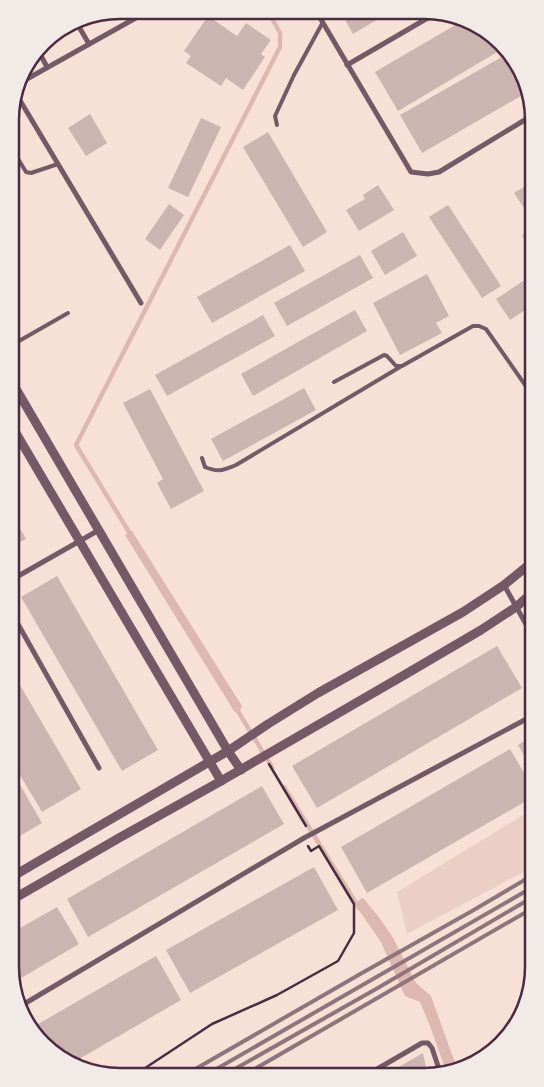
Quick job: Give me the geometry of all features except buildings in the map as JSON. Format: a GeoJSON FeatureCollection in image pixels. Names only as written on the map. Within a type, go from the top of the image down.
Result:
{"type":"FeatureCollection","features":[{"type":"Feature","properties":{"kind":"street"},"geometry":{"type":"LineString","coordinates":[[27,79],[134,19]]}},
{"type":"Feature","properties":{"kind":"street"},"geometry":{"type":"LineString","coordinates":[[321,19],[411,172],[428,174],[439,172],[525,120]]}},
{"type":"Feature","properties":{"kind":"street"},"geometry":{"type":"LineString","coordinates":[[347,65],[426,19]]}},
{"type":"Feature","properties":{"kind":"street"},"geometry":{"type":"LineString","coordinates":[[79,27],[89,44]]}},
{"type":"Feature","properties":{"kind":"street"},"geometry":{"type":"LineString","coordinates":[[41,56],[47,67]]}},
{"type":"Feature","properties":{"kind":"street"},"geometry":{"type":"LineString","coordinates":[[21,102],[141,303]]}},
{"type":"Feature","properties":{"kind":"street"},"geometry":{"type":"LineString","coordinates":[[19,394],[228,751],[241,770]]}},
{"type":"Feature","properties":{"kind":"street"},"geometry":{"type":"LineString","coordinates":[[19,438],[221,782]]}},
{"type":"Feature","properties":{"kind":"street"},"geometry":{"type":"LineString","coordinates":[[19,576],[99,530]]}},
{"type":"Feature","properties":{"kind":"street"},"geometry":{"type":"LineString","coordinates":[[19,872],[228,751],[318,693],[463,612],[504,585],[525,568]]}},
{"type":"Feature","properties":{"kind":"street"},"geometry":{"type":"LineString","coordinates":[[504,585],[525,623]]}},
{"type":"Feature","properties":{"kind":"street"},"geometry":{"type":"LineString","coordinates":[[19,896],[285,745],[481,630],[525,599]]}},
{"type":"Feature","properties":{"kind":"street"},"geometry":{"type":"LineString","coordinates":[[19,626],[100,768]]}},
{"type":"Feature","properties":{"kind":"street"},"geometry":{"type":"LineString","coordinates":[[25,1003],[304,838],[525,720]]}},
{"type":"Feature","properties":{"kind":"street"},"geometry":{"type":"LineString","coordinates":[[379,1068],[422,1043],[428,1043],[432,1048],[438,1067]]}},
{"type":"Feature","properties":{"kind":"lane"},"geometry":{"type":"LineString","coordinates":[[277,125],[275,116],[294,75],[323,22]]}},
{"type":"Feature","properties":{"kind":"lane"},"geometry":{"type":"LineString","coordinates":[[19,160],[26,172],[31,173],[58,164]]}},
{"type":"Feature","properties":{"kind":"lane"},"geometry":{"type":"LineString","coordinates":[[19,341],[68,312]]}},
{"type":"Feature","properties":{"kind":"lane"},"geometry":{"type":"LineString","coordinates":[[202,458],[205,467],[214,471],[221,471],[236,465],[473,326],[479,326],[486,330],[525,385]]}},
{"type":"Feature","properties":{"kind":"lane"},"geometry":{"type":"LineString","coordinates":[[334,382],[384,355],[388,356],[396,366],[402,366]]}},
{"type":"Feature","properties":{"kind":"path"},"geometry":{"type":"LineString","coordinates":[[145,1068],[212,1024],[276,995],[338,961],[354,933],[354,904],[319,846],[311,851],[300,832],[307,828],[261,759]]}},
{"type":"Feature","properties":{"kind":"shaded area"},"geometry":{"type":"Polygon","coordinates":[[[132,531],[242,706],[237,712],[234,711],[125,535],[132,531]]]}},
{"type":"Feature","properties":{"kind":"shaded area"},"geometry":{"type":"Polygon","coordinates":[[[525,814],[525,871],[407,934],[397,892],[525,814]]]}},
{"type":"Feature","properties":{"kind":"shaded area"},"geometry":{"type":"Polygon","coordinates":[[[362,898],[364,899],[378,916],[392,936],[416,983],[431,996],[455,1063],[444,1066],[420,1002],[405,996],[381,942],[356,906],[356,903],[362,898]]]}},
{"type":"Feature","properties":{"kind":"waterway"},"geometry":{"type":"LineString","coordinates":[[132,537],[76,445],[280,47],[280,33],[272,19]]}},
{"type":"Feature","properties":{"kind":"waterway"},"geometry":{"type":"LineString","coordinates":[[236,708],[272,767]]}},
{"type":"Feature","properties":{"kind":"waterway"},"geometry":{"type":"LineString","coordinates":[[284,787],[359,908]]}},
{"type":"Feature","properties":{"kind":"railway"},"geometry":{"type":"LineString","coordinates":[[197,1068],[525,880]]}},
{"type":"Feature","properties":{"kind":"railway"},"geometry":{"type":"LineString","coordinates":[[218,1068],[525,892]]}},
{"type":"Feature","properties":{"kind":"railway"},"geometry":{"type":"LineString","coordinates":[[237,1068],[525,902]]}},
{"type":"Feature","properties":{"kind":"railway"},"geometry":{"type":"LineString","coordinates":[[256,1068],[525,913]]}}]}
